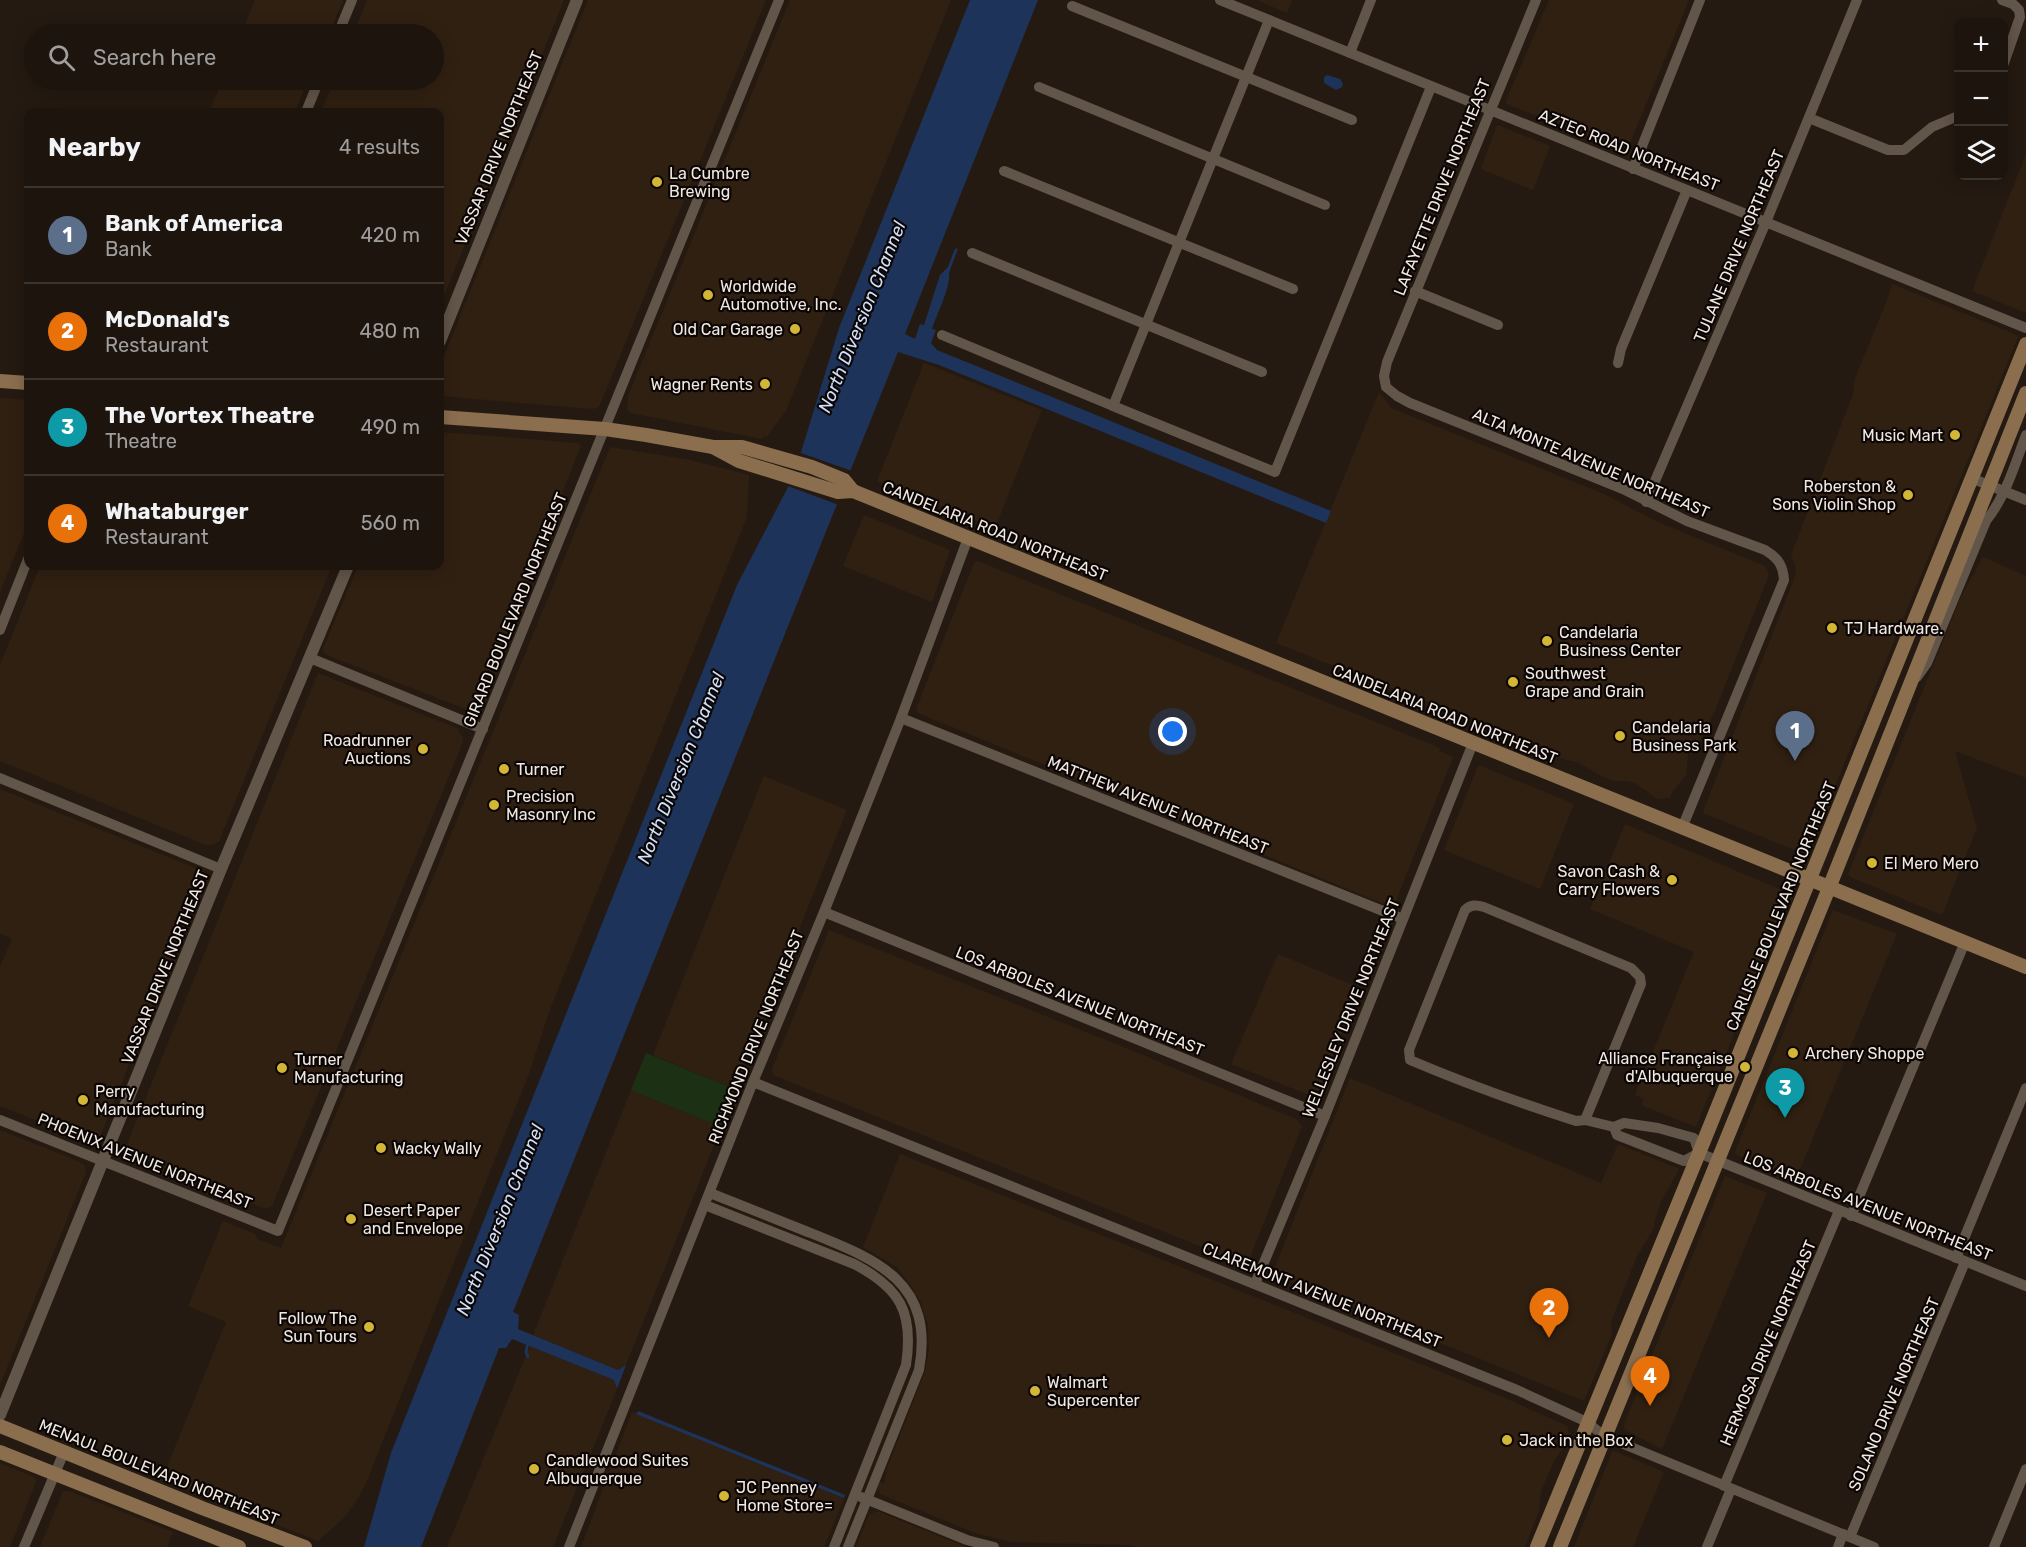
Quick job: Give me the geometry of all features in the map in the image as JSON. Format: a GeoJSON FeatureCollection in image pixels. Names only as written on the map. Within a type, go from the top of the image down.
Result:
{"type":"FeatureCollection","features":[{"type":"Feature","properties":{"kind":"main road","name":"CARLISLE BOULEVARD NORTHEAST"},"geometry":{"type":"LineString","coordinates":[[1537,1547],[1699,1153],[1971,478],[2025,351]]}},
{"type":"Feature","properties":{"kind":"main road"},"geometry":{"type":"LineString","coordinates":[[0,381],[24,383]]}},
{"type":"Feature","properties":{"kind":"main road"},"geometry":{"type":"LineString","coordinates":[[1560,1547],[1829,888],[2026,393]]}},
{"type":"Feature","properties":{"kind":"main road","name":"CANDELARIA ROAD NORTHEAST"},"geometry":{"type":"LineString","coordinates":[[444,417],[605,429],[713,447],[742,447],[783,458],[844,480],[853,491]]}},
{"type":"Feature","properties":{"kind":"main road","name":"CANDELARIA ROAD NORTHEAST"},"geometry":{"type":"LineString","coordinates":[[713,447],[739,461],[838,492],[853,491],[2026,967]]}},
{"type":"Feature","properties":{"kind":"main road","name":"MENAUL BOULEVARD NORTHEAST"},"geometry":{"type":"LineString","coordinates":[[0,1426],[305,1547]]}},
{"type":"Feature","properties":{"kind":"main road"},"geometry":{"type":"LineString","coordinates":[[0,1452],[239,1547]]}},
{"type":"Feature","properties":{"kind":"street"},"geometry":{"type":"LineString","coordinates":[[342,24],[352,0]]}},
{"type":"Feature","properties":{"kind":"street","name":"VASSAR DRIVE NORTHEAST"},"geometry":{"type":"LineString","coordinates":[[444,331],[576,0]]}},
{"type":"Feature","properties":{"kind":"street","name":"GIRARD BOULEVARD NORTHEAST"},"geometry":{"type":"LineString","coordinates":[[278,1231],[779,0]]}},
{"type":"Feature","properties":{"kind":"street","name":"AZTEC ROAD NORTHEAST"},"geometry":{"type":"LineString","coordinates":[[1220,0],[2026,328]]}},
{"type":"Feature","properties":{"kind":"street"},"geometry":{"type":"LineString","coordinates":[[1350,53],[1371,0]]}},
{"type":"Feature","properties":{"kind":"street","name":"LAFAYETTE DRIVE NORTHEAST"},"geometry":{"type":"LineString","coordinates":[[1386,387],[1384,376],[1387,362],[1536,0]]}},
{"type":"Feature","properties":{"kind":"street"},"geometry":{"type":"LineString","coordinates":[[1633,169],[1700,0]]}},
{"type":"Feature","properties":{"kind":"street","name":"TULANE DRIVE NORTHEAST"},"geometry":{"type":"LineString","coordinates":[[1646,502],[1766,222],[1857,0]]}},
{"type":"Feature","properties":{"kind":"street"},"geometry":{"type":"LineString","coordinates":[[2002,0],[2013,4],[2019,10],[2020,17],[2008,53]]}},
{"type":"Feature","properties":{"kind":"street"},"geometry":{"type":"LineString","coordinates":[[1072,6],[1352,120]]}},
{"type":"Feature","properties":{"kind":"street"},"geometry":{"type":"LineString","coordinates":[[1113,406],[1269,20]]}},
{"type":"Feature","properties":{"kind":"street"},"geometry":{"type":"LineString","coordinates":[[1039,87],[1325,205]]}},
{"type":"Feature","properties":{"kind":"street"},"geometry":{"type":"LineString","coordinates":[[942,335],[1275,472],[1431,87]]}},
{"type":"Feature","properties":{"kind":"street"},"geometry":{"type":"LineString","coordinates":[[308,108],[315,90]]}},
{"type":"Feature","properties":{"kind":"street"},"geometry":{"type":"LineString","coordinates":[[1809,118],[1887,150],[1904,150],[1932,127],[1954,118]]}},
{"type":"Feature","properties":{"kind":"street"},"geometry":{"type":"LineString","coordinates":[[1004,171],[1293,289]]}},
{"type":"Feature","properties":{"kind":"street"},"geometry":{"type":"LineString","coordinates":[[1618,363],[1621,349],[1687,190]]}},
{"type":"Feature","properties":{"kind":"street"},"geometry":{"type":"LineString","coordinates":[[972,254],[1262,372]]}},
{"type":"Feature","properties":{"kind":"street"},"geometry":{"type":"LineString","coordinates":[[1415,291],[1498,325]]}},
{"type":"Feature","properties":{"kind":"street","name":"ALTA MONTE AVENUE NORTHEAST"},"geometry":{"type":"LineString","coordinates":[[1386,387],[1410,403],[1623,489],[1687,521],[1765,550],[1774,556],[1783,567],[1784,580],[1682,828]]}},
{"type":"Feature","properties":{"kind":"street"},"geometry":{"type":"LineString","coordinates":[[1907,691],[1927,663],[1986,521],[2004,492],[2026,435]]}},
{"type":"Feature","properties":{"kind":"street"},"geometry":{"type":"LineString","coordinates":[[1971,478],[2026,500]]}},
{"type":"Feature","properties":{"kind":"street","name":"RICHMOND DRIVE NORTHEAST"},"geometry":{"type":"LineString","coordinates":[[569,1547],[753,1082],[901,718],[968,538]]}},
{"type":"Feature","properties":{"kind":"street"},"geometry":{"type":"LineString","coordinates":[[0,630],[24,569]]}},
{"type":"Feature","properties":{"kind":"street","name":"VASSAR DRIVE NORTHEAST"},"geometry":{"type":"LineString","coordinates":[[0,1415],[221,869],[346,570]]}},
{"type":"Feature","properties":{"kind":"street"},"geometry":{"type":"LineString","coordinates":[[310,658],[483,729]]}},
{"type":"Feature","properties":{"kind":"street","name":"MATTHEW AVENUE NORTHEAST"},"geometry":{"type":"LineString","coordinates":[[901,718],[1403,919]]}},
{"type":"Feature","properties":{"kind":"street","name":"WELLESLEY DRIVE NORTHEAST"},"geometry":{"type":"LineString","coordinates":[[1255,1284],[1473,743]]}},
{"type":"Feature","properties":{"kind":"street"},"geometry":{"type":"LineString","coordinates":[[0,778],[221,869]]}},
{"type":"Feature","properties":{"kind":"street"},"geometry":{"type":"LineString","coordinates":[[1585,1120],[1641,984],[1641,977],[1631,968],[1484,908],[1469,906],[1465,910],[1409,1050],[1410,1060],[1456,1080],[1576,1121],[1585,1120],[1614,1127],[1624,1123],[1640,1125],[1694,1138],[1699,1153],[1684,1161],[1617,1135],[1614,1127]]}},
{"type":"Feature","properties":{"kind":"street","name":"LOS ARBOLES AVENUE NORTHEAST"},"geometry":{"type":"LineString","coordinates":[[824,912],[1324,1116]]}},
{"type":"Feature","properties":{"kind":"street"},"geometry":{"type":"LineString","coordinates":[[1851,1216],[1965,942]]}},
{"type":"Feature","properties":{"kind":"street","name":"CLAREMONT AVENUE NORTHEAST"},"geometry":{"type":"LineString","coordinates":[[753,1082],[1516,1390],[1587,1422],[1604,1436],[1874,1547]]}},
{"type":"Feature","properties":{"kind":"street","name":"SOLANO DRIVE NORTHEAST"},"geometry":{"type":"LineString","coordinates":[[1838,1547],[1847,1536],[1961,1260],[2026,1089]]}},
{"type":"Feature","properties":{"kind":"street","name":"PHOENIX AVENUE NORTHEAST"},"geometry":{"type":"LineString","coordinates":[[0,1120],[278,1231]]}},
{"type":"Feature","properties":{"kind":"street","name":"LOS ARBOLES AVENUE NORTHEAST"},"geometry":{"type":"LineString","coordinates":[[1699,1153],[2026,1286]]}},
{"type":"Feature","properties":{"kind":"street"},"geometry":{"type":"LineString","coordinates":[[710,1193],[848,1248],[881,1265],[896,1278],[913,1302],[921,1324],[922,1347],[918,1370],[848,1547]]}},
{"type":"Feature","properties":{"kind":"street"},"geometry":{"type":"LineString","coordinates":[[705,1205],[854,1264],[875,1275],[896,1297],[908,1325],[909,1346],[906,1365],[834,1547]]}},
{"type":"Feature","properties":{"kind":"street","name":"HERMOSA DRIVE NORTHEAST"},"geometry":{"type":"LineString","coordinates":[[1707,1547],[1727,1487],[1839,1211]]}},
{"type":"Feature","properties":{"kind":"street"},"geometry":{"type":"LineString","coordinates":[[24,1547],[64,1452]]}},
{"type":"Feature","properties":{"kind":"street"},"geometry":{"type":"LineString","coordinates":[[1994,1547],[2026,1469]]}},
{"type":"Feature","properties":{"kind":"street"},"geometry":{"type":"LineString","coordinates":[[855,1495],[967,1540],[994,1547]]}},
{"type":"Feature","properties":{"kind":"shaded area"},"geometry":{"type":"Polygon","coordinates":[[[255,0],[343,0],[333,24],[245,24],[255,0]]]}},
{"type":"Feature","properties":{"kind":"shaded area"},"geometry":{"type":"Polygon","coordinates":[[[367,0],[564,0],[444,296],[444,108],[323,108],[330,90],[444,90],[444,24],[357,24],[367,0]]]}},
{"type":"Feature","properties":{"kind":"shaded area"},"geometry":{"type":"Polygon","coordinates":[[[588,0],[766,0],[599,407],[593,409],[444,396],[444,356],[588,0]]]}},
{"type":"Feature","properties":{"kind":"shaded area"},"geometry":{"type":"Polygon","coordinates":[[[790,0],[951,0],[786,411],[766,438],[764,435],[762,439],[631,413],[627,410],[628,396],[790,0]]]}},
{"type":"Feature","properties":{"kind":"shaded area"},"geometry":{"type":"Polygon","coordinates":[[[1257,0],[1292,0],[1287,13],[1257,0]]]}},
{"type":"Feature","properties":{"kind":"shaded area"},"geometry":{"type":"Polygon","coordinates":[[[1549,0],[1689,0],[1628,148],[1621,150],[1507,104],[1506,101],[1549,0]]]}},
{"type":"Feature","properties":{"kind":"shaded area"},"geometry":{"type":"Polygon","coordinates":[[[219,90],[304,90],[297,108],[211,108],[219,90]]]}},
{"type":"Feature","properties":{"kind":"shaded area"},"geometry":{"type":"Polygon","coordinates":[[[1497,125],[1550,146],[1533,190],[1481,169],[1497,125]]]}},
{"type":"Feature","properties":{"kind":"shaded area"},"geometry":{"type":"Polygon","coordinates":[[[2026,154],[2026,313],[1972,291],[2026,154]]]}},
{"type":"Feature","properties":{"kind":"shaded area"},"geometry":{"type":"Polygon","coordinates":[[[1892,284],[2018,337],[1807,855],[1703,813],[1796,574],[1791,555],[1853,394],[1855,378],[1892,284]]]}},
{"type":"Feature","properties":{"kind":"shaded area"},"geometry":{"type":"Polygon","coordinates":[[[924,363],[1042,410],[995,528],[877,481],[924,363]]]}},
{"type":"Feature","properties":{"kind":"shaded area"},"geometry":{"type":"Polygon","coordinates":[[[1379,392],[1391,408],[1604,494],[1658,522],[1765,566],[1769,575],[1714,713],[1700,740],[1689,746],[1686,775],[1670,798],[1657,799],[1637,784],[1628,781],[1614,781],[1577,762],[1558,758],[1522,740],[1512,738],[1453,709],[1408,696],[1368,676],[1326,663],[1276,643],[1379,392]]]}},
{"type":"Feature","properties":{"kind":"shaded area"},"geometry":{"type":"Polygon","coordinates":[[[0,398],[24,400],[24,533],[0,592],[0,398]]]}},
{"type":"Feature","properties":{"kind":"shaded area"},"geometry":{"type":"Polygon","coordinates":[[[444,432],[578,443],[581,446],[474,710],[468,710],[327,655],[323,649],[356,570],[444,570],[444,432]]]}},
{"type":"Feature","properties":{"kind":"shaded area"},"geometry":{"type":"Polygon","coordinates":[[[610,447],[685,459],[749,475],[747,517],[549,1012],[530,1071],[368,1478],[359,1497],[344,1518],[318,1541],[162,1479],[226,1322],[188,1306],[223,1221],[255,1234],[257,1239],[281,1248],[610,447]]]}},
{"type":"Feature","properties":{"kind":"shaded area"},"geometry":{"type":"Polygon","coordinates":[[[864,515],[950,550],[932,602],[843,566],[864,515]]]}},
{"type":"Feature","properties":{"kind":"shaded area"},"geometry":{"type":"Polygon","coordinates":[[[1983,557],[2026,576],[2026,778],[1955,751],[1977,828],[1942,915],[1850,877],[1848,874],[1961,597],[1983,557]]]}},
{"type":"Feature","properties":{"kind":"shaded area"},"geometry":{"type":"Polygon","coordinates":[[[978,561],[1440,748],[1439,751],[1453,757],[1394,906],[1389,906],[918,713],[916,709],[974,563],[978,561]]]}},
{"type":"Feature","properties":{"kind":"shaded area"},"geometry":{"type":"Polygon","coordinates":[[[38,570],[330,570],[219,841],[208,846],[0,761],[0,665],[38,570]]]}},
{"type":"Feature","properties":{"kind":"shaded area"},"geometry":{"type":"Polygon","coordinates":[[[318,673],[459,729],[463,742],[272,1206],[266,1209],[129,1155],[125,1149],[318,673]]]}},
{"type":"Feature","properties":{"kind":"shaded area"},"geometry":{"type":"Polygon","coordinates":[[[1478,766],[1574,804],[1540,889],[1444,850],[1478,766]]]}},
{"type":"Feature","properties":{"kind":"shaded area"},"geometry":{"type":"Polygon","coordinates":[[[764,776],[847,810],[735,1089],[653,1055],[764,776]]]}},
{"type":"Feature","properties":{"kind":"shaded area"},"geometry":{"type":"Polygon","coordinates":[[[0,789],[200,870],[204,874],[204,879],[99,1139],[94,1143],[0,1106],[0,967],[12,939],[0,933],[0,789]]]}},
{"type":"Feature","properties":{"kind":"shaded area"},"geometry":{"type":"Polygon","coordinates":[[[1625,824],[1791,894],[1696,1127],[1641,1105],[1644,1099],[1635,1095],[1694,952],[1590,909],[1625,824]]]}},
{"type":"Feature","properties":{"kind":"shaded area"},"geometry":{"type":"Polygon","coordinates":[[[1833,910],[1897,934],[1796,1179],[1735,1154],[1735,1152],[1833,910]]]}},
{"type":"Feature","properties":{"kind":"shaded area"},"geometry":{"type":"Polygon","coordinates":[[[829,930],[1126,1048],[1296,1119],[1302,1126],[1247,1265],[773,1075],[772,1069],[829,930]]]}},
{"type":"Feature","properties":{"kind":"shaded area"},"geometry":{"type":"Polygon","coordinates":[[[1278,954],[1360,988],[1317,1095],[1314,1097],[1231,1064],[1278,954]]]}},
{"type":"Feature","properties":{"kind":"shaded area"},"geometry":{"type":"Polygon","coordinates":[[[1350,1078],[1601,1183],[1618,1144],[1679,1169],[1660,1204],[1654,1228],[1637,1256],[1611,1322],[1612,1334],[1584,1401],[1272,1275],[1350,1078]]]}},
{"type":"Feature","properties":{"kind":"shaded area"},"geometry":{"type":"Polygon","coordinates":[[[631,1090],[717,1125],[715,1134],[718,1135],[626,1365],[618,1370],[533,1335],[631,1090]]]}},
{"type":"Feature","properties":{"kind":"shaded area"},"geometry":{"type":"Polygon","coordinates":[[[0,1130],[80,1162],[85,1166],[86,1172],[0,1385],[0,1130]]]}},
{"type":"Feature","properties":{"kind":"shaded area"},"geometry":{"type":"Polygon","coordinates":[[[900,1154],[1503,1397],[1567,1426],[1570,1435],[1554,1461],[1541,1491],[1539,1511],[1525,1547],[1138,1547],[1011,1542],[975,1533],[880,1494],[878,1486],[880,1482],[884,1484],[887,1469],[925,1371],[929,1350],[928,1325],[921,1303],[912,1287],[897,1267],[863,1247],[900,1154]]]}},
{"type":"Feature","properties":{"kind":"shaded area"},"geometry":{"type":"Polygon","coordinates":[[[1725,1176],[1767,1193],[1662,1449],[1625,1430],[1624,1424],[1725,1176]]]}},
{"type":"Feature","properties":{"kind":"shaded area"},"geometry":{"type":"Polygon","coordinates":[[[530,1346],[614,1380],[617,1389],[553,1547],[447,1547],[530,1346]]]}},
{"type":"Feature","properties":{"kind":"shaded area"},"geometry":{"type":"Polygon","coordinates":[[[632,1412],[844,1498],[824,1547],[581,1547],[632,1412]]]}},
{"type":"Feature","properties":{"kind":"shaded area"},"geometry":{"type":"Polygon","coordinates":[[[1612,1452],[1664,1472],[1633,1547],[1574,1547],[1612,1452]]]}},
{"type":"Feature","properties":{"kind":"shaded area"},"geometry":{"type":"Polygon","coordinates":[[[0,1463],[32,1476],[36,1482],[10,1547],[0,1547],[0,1463]]]}},
{"type":"Feature","properties":{"kind":"shaded area"},"geometry":{"type":"Polygon","coordinates":[[[63,1491],[69,1491],[173,1532],[167,1547],[40,1547],[63,1491]]]}},
{"type":"Feature","properties":{"kind":"shaded area"},"geometry":{"type":"Polygon","coordinates":[[[877,1511],[966,1547],[856,1547],[869,1515],[877,1511]]]}},
{"type":"Feature","properties":{"kind":"green space"},"geometry":{"type":"Polygon","coordinates":[[[646,1053],[735,1089],[718,1135],[714,1132],[716,1125],[631,1090],[646,1053]]]}},
{"type":"Feature","properties":{"kind":"water","name":"North Diversion Channel"},"geometry":{"type":"Polygon","coordinates":[[[970,0],[1038,0],[905,334],[915,339],[920,324],[924,325],[940,275],[948,267],[947,289],[932,329],[936,330],[931,343],[937,350],[1331,511],[1326,523],[939,365],[898,352],[513,1312],[519,1315],[518,1329],[618,1370],[626,1365],[617,1389],[614,1380],[512,1339],[506,1348],[499,1348],[421,1547],[364,1547],[391,1453],[737,585],[787,489],[802,449],[839,328],[970,0]]]}},
{"type":"Feature","properties":{"kind":"water"},"geometry":{"type":"Polygon","coordinates":[[[1327,75],[1340,79],[1342,87],[1336,90],[1324,83],[1324,77],[1327,75]]]}},
{"type":"Feature","properties":{"kind":"water"},"geometry":{"type":"Polygon","coordinates":[[[638,1411],[845,1495],[844,1498],[636,1414],[638,1411]]]}},
{"type":"Feature","properties":{"kind":"pier"},"geometry":{"type":"Polygon","coordinates":[[[798,452],[852,471],[839,505],[785,485],[798,452]]]}},
{"type":"Feature","properties":{"kind":"waterway"},"geometry":{"type":"LineString","coordinates":[[948,271],[956,250]]}},
{"type":"Feature","properties":{"kind":"waterway"},"geometry":{"type":"LineString","coordinates":[[528,1342],[526,1352],[528,1357]]}},
{"type":"Feature","properties":{"kind":"place","name":"La Cumbre Brewing"},"geometry":{"type":"Point","coordinates":[657,182]}},
{"type":"Feature","properties":{"kind":"place","name":"Worldwide Automotive, Inc."},"geometry":{"type":"Point","coordinates":[708,295]}},
{"type":"Feature","properties":{"kind":"place","name":"Old Car Garage"},"geometry":{"type":"Point","coordinates":[795,329]}},
{"type":"Feature","properties":{"kind":"place","name":"Wagner Rents"},"geometry":{"type":"Point","coordinates":[765,384]}},
{"type":"Feature","properties":{"kind":"place","name":"Music Mart"},"geometry":{"type":"Point","coordinates":[1955,435]}},
{"type":"Feature","properties":{"kind":"place","name":"Roberston & Sons Violin Shop"},"geometry":{"type":"Point","coordinates":[1908,495]}},
{"type":"Feature","properties":{"kind":"place","name":"TJ Hardware."},"geometry":{"type":"Point","coordinates":[1832,628]}},
{"type":"Feature","properties":{"kind":"place","name":"Candelaria Business Center"},"geometry":{"type":"Point","coordinates":[1547,641]}},
{"type":"Feature","properties":{"kind":"place","name":"Southwest Grape and Grain"},"geometry":{"type":"Point","coordinates":[1513,682]}},
{"type":"Feature","properties":{"kind":"place","name":"Candelaria Business Park"},"geometry":{"type":"Point","coordinates":[1620,736]}},
{"type":"Feature","properties":{"kind":"place","name":"Roadrunner Auctions"},"geometry":{"type":"Point","coordinates":[423,749]}},
{"type":"Feature","properties":{"kind":"place","name":"Bank of America"},"geometry":{"type":"Point","coordinates":[1795,761]}},
{"type":"Feature","properties":{"kind":"place","name":"Turner"},"geometry":{"type":"Point","coordinates":[504,769]}},
{"type":"Feature","properties":{"kind":"place","name":"Precision Masonry Inc"},"geometry":{"type":"Point","coordinates":[494,805]}},
{"type":"Feature","properties":{"kind":"place","name":"El Mero Mero"},"geometry":{"type":"Point","coordinates":[1872,863]}},
{"type":"Feature","properties":{"kind":"place","name":"Savon Cash & Carry Flowers"},"geometry":{"type":"Point","coordinates":[1672,880]}},
{"type":"Feature","properties":{"kind":"place","name":"Archery Shoppe"},"geometry":{"type":"Point","coordinates":[1793,1053]}},
{"type":"Feature","properties":{"kind":"place","name":"Alliance Française d'Albuquerque"},"geometry":{"type":"Point","coordinates":[1745,1067]}},
{"type":"Feature","properties":{"kind":"place","name":"Turner Manufacturing"},"geometry":{"type":"Point","coordinates":[282,1068]}},
{"type":"Feature","properties":{"kind":"place","name":"Perry Manufacturing"},"geometry":{"type":"Point","coordinates":[83,1100]}},
{"type":"Feature","properties":{"kind":"place","name":"The Vortex Theatre"},"geometry":{"type":"Point","coordinates":[1785,1118]}},
{"type":"Feature","properties":{"kind":"place","name":"Wacky Wally"},"geometry":{"type":"Point","coordinates":[381,1148]}},
{"type":"Feature","properties":{"kind":"place","name":"Desert Paper and Envelope"},"geometry":{"type":"Point","coordinates":[351,1219]}},
{"type":"Feature","properties":{"kind":"place","name":"Follow The Sun Tours"},"geometry":{"type":"Point","coordinates":[369,1327]}},
{"type":"Feature","properties":{"kind":"place","name":"McDonald's"},"geometry":{"type":"Point","coordinates":[1549,1338]}},
{"type":"Feature","properties":{"kind":"place","name":"Walmart Supercenter"},"geometry":{"type":"Point","coordinates":[1035,1391]}},
{"type":"Feature","properties":{"kind":"place","name":"Whataburger"},"geometry":{"type":"Point","coordinates":[1650,1406]}},
{"type":"Feature","properties":{"kind":"place","name":"Jack in the Box"},"geometry":{"type":"Point","coordinates":[1507,1440]}},
{"type":"Feature","properties":{"kind":"place","name":"Candlewood Suites Albuquerque"},"geometry":{"type":"Point","coordinates":[534,1469]}},
{"type":"Feature","properties":{"kind":"place","name":"JC Penney Home Store="},"geometry":{"type":"Point","coordinates":[724,1496]}}]}
